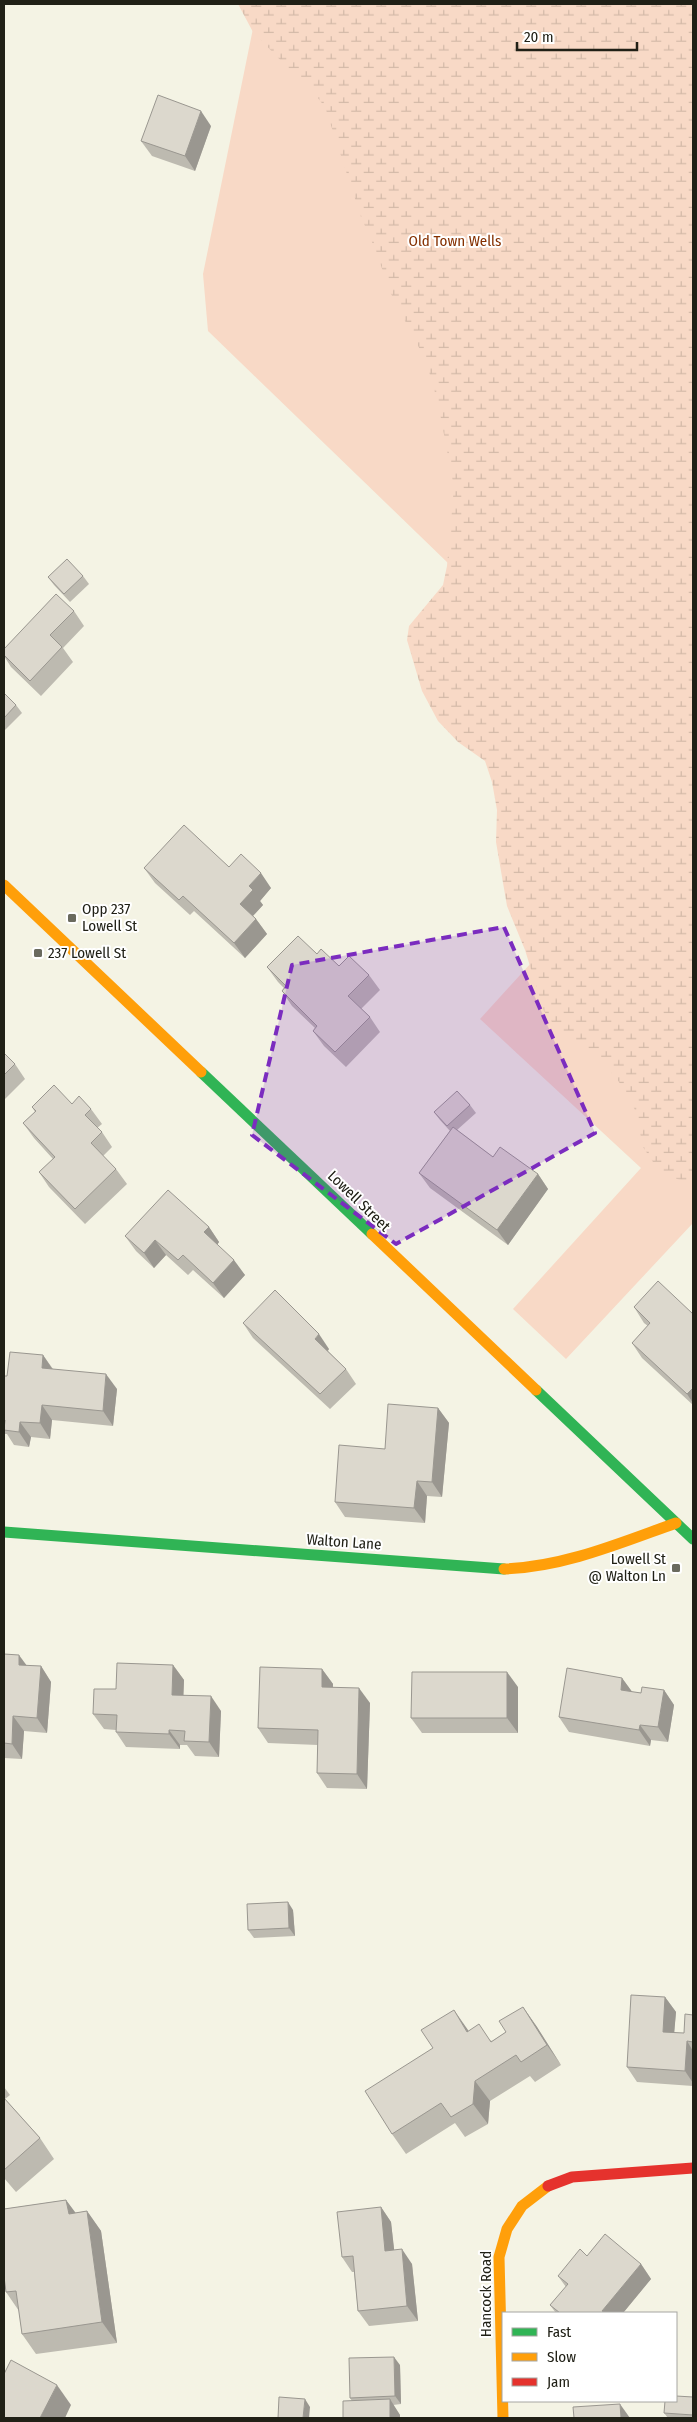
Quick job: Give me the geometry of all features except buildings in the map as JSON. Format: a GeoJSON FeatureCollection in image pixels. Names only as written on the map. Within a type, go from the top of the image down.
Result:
{"type":"FeatureCollection","features":[{"type":"Feature","properties":{"kind":"street","name":"Lowell Street"},"geometry":{"type":"LineString","coordinates":[[4,885],[693,1539]]}},
{"type":"Feature","properties":{"kind":"street","name":"Walton Lane"},"geometry":{"type":"LineString","coordinates":[[4,1532],[506,1569],[562,1562],[676,1524]]}},
{"type":"Feature","properties":{"kind":"street","name":"Hancock Road"},"geometry":{"type":"LineString","coordinates":[[502,2378],[499,2257],[507,2229],[522,2206],[545,2187],[572,2177],[693,2168]]}},
{"type":"Feature","properties":{"kind":"street","name":"Hancock Road"},"geometry":{"type":"LineString","coordinates":[[503,2402],[503,2418]]}},
{"type":"Feature","properties":{"kind":"highlighted area"},"geometry":{"type":"Polygon","coordinates":[[[504,927],[595,1133],[396,1244],[252,1135],[292,965],[504,927]]]}},
{"type":"Feature","properties":{"kind":"green space","name":"Old Town Wells"},"geometry":{"type":"Polygon","coordinates":[[[238,4],[693,4],[693,1183],[669,1177],[653,1162],[643,1147],[636,1113],[631,1100],[617,1079],[596,1056],[573,1042],[554,1025],[544,1011],[525,950],[507,906],[496,842],[497,810],[492,782],[485,761],[458,742],[438,721],[422,691],[407,640],[409,626],[443,585],[447,566],[454,487],[438,403],[426,361],[390,292],[376,251],[361,217],[325,107],[306,83],[287,67],[253,32],[238,4]]]}},
{"type":"Feature","properties":{"kind":"green space","name":"Old Town Wells"},"geometry":{"type":"Polygon","coordinates":[[[258,4],[693,4],[693,1223],[566,1359],[513,1309],[641,1168],[480,1019],[686,793],[208,331],[203,274],[258,4]]]}},
{"type":"Feature","properties":{"kind":"traffic: fast"},"geometry":{"type":"LineString","coordinates":[[201,1072],[372,1234]]}},
{"type":"Feature","properties":{"kind":"traffic: fast"},"geometry":{"type":"LineString","coordinates":[[536,1390],[693,1539]]}},
{"type":"Feature","properties":{"kind":"traffic: fast"},"geometry":{"type":"LineString","coordinates":[[4,1532],[504,1569]]}},
{"type":"Feature","properties":{"kind":"traffic: slow"},"geometry":{"type":"LineString","coordinates":[[4,885],[201,1072]]}},
{"type":"Feature","properties":{"kind":"traffic: slow"},"geometry":{"type":"LineString","coordinates":[[372,1234],[536,1390]]}},
{"type":"Feature","properties":{"kind":"traffic: slow"},"geometry":{"type":"LineString","coordinates":[[504,1569],[548,1564],[570,1559],[613,1546],[676,1523]]}},
{"type":"Feature","properties":{"kind":"traffic: slow"},"geometry":{"type":"LineString","coordinates":[[502,2378],[499,2257],[507,2229],[522,2206],[548,2186]]}},
{"type":"Feature","properties":{"kind":"traffic: slow"},"geometry":{"type":"LineString","coordinates":[[503,2402],[503,2418]]}},
{"type":"Feature","properties":{"kind":"traffic: jam"},"geometry":{"type":"LineString","coordinates":[[548,2186],[572,2177],[693,2168]]}},
{"type":"Feature","properties":{"kind":"place","name":"Opp 237 Lowell St"},"geometry":{"type":"Point","coordinates":[72,918]}},
{"type":"Feature","properties":{"kind":"place","name":"237 Lowell St"},"geometry":{"type":"Point","coordinates":[38,953]}},
{"type":"Feature","properties":{"kind":"place","name":"Lowell St @ Walton Ln"},"geometry":{"type":"Point","coordinates":[676,1568]}}]}
